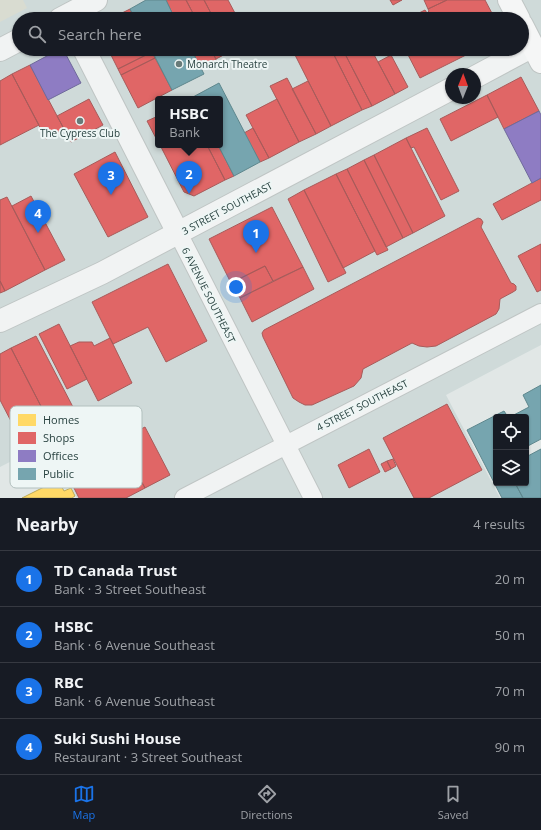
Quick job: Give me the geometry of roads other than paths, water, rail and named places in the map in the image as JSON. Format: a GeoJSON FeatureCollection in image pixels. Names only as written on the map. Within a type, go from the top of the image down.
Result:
{"type":"FeatureCollection","features":[{"type":"Feature","properties":{"kind":"main road"},"geometry":{"type":"LineString","coordinates":[[509,0],[515,12]]}},
{"type":"Feature","properties":{"kind":"main road"},"geometry":{"type":"LineString","coordinates":[[529,39],[537,54]]}},
{"type":"Feature","properties":{"kind":"street"},"geometry":{"type":"LineString","coordinates":[[66,12],[96,0]]}},
{"type":"Feature","properties":{"kind":"street"},"geometry":{"type":"LineString","coordinates":[[0,50],[12,44]]}},
{"type":"Feature","properties":{"kind":"street"},"geometry":{"type":"LineString","coordinates":[[481,75],[537,54]]}},
{"type":"Feature","properties":{"kind":"street","name":"6 AVENUE SOUTHEAST"},"geometry":{"type":"LineString","coordinates":[[88,56],[313,498]]}},
{"type":"Feature","properties":{"kind":"street","name":"3 STREET SOUTHEAST"},"geometry":{"type":"LineString","coordinates":[[0,321],[102,273],[445,92]]}},
{"type":"Feature","properties":{"kind":"street","name":"4 STREET SOUTHEAST"},"geometry":{"type":"LineString","coordinates":[[184,498],[541,313]]}},
{"type":"Feature","properties":{"kind":"place","name":"Monarch Theatre"},"geometry":{"type":"Point","coordinates":[179,64]}},
{"type":"Feature","properties":{"kind":"place","name":"The Cypress Club"},"geometry":{"type":"Point","coordinates":[80,121]}},
{"type":"Feature","properties":{"kind":"place","name":"HSBC"},"geometry":{"type":"Point","coordinates":[189,194]}},
{"type":"Feature","properties":{"kind":"place","name":"RBC"},"geometry":{"type":"Point","coordinates":[111,195]}},
{"type":"Feature","properties":{"kind":"place","name":"Suki Sushi House"},"geometry":{"type":"Point","coordinates":[38,233]}},
{"type":"Feature","properties":{"kind":"place","name":"TD Canada Trust"},"geometry":{"type":"Point","coordinates":[256,253]}}]}
